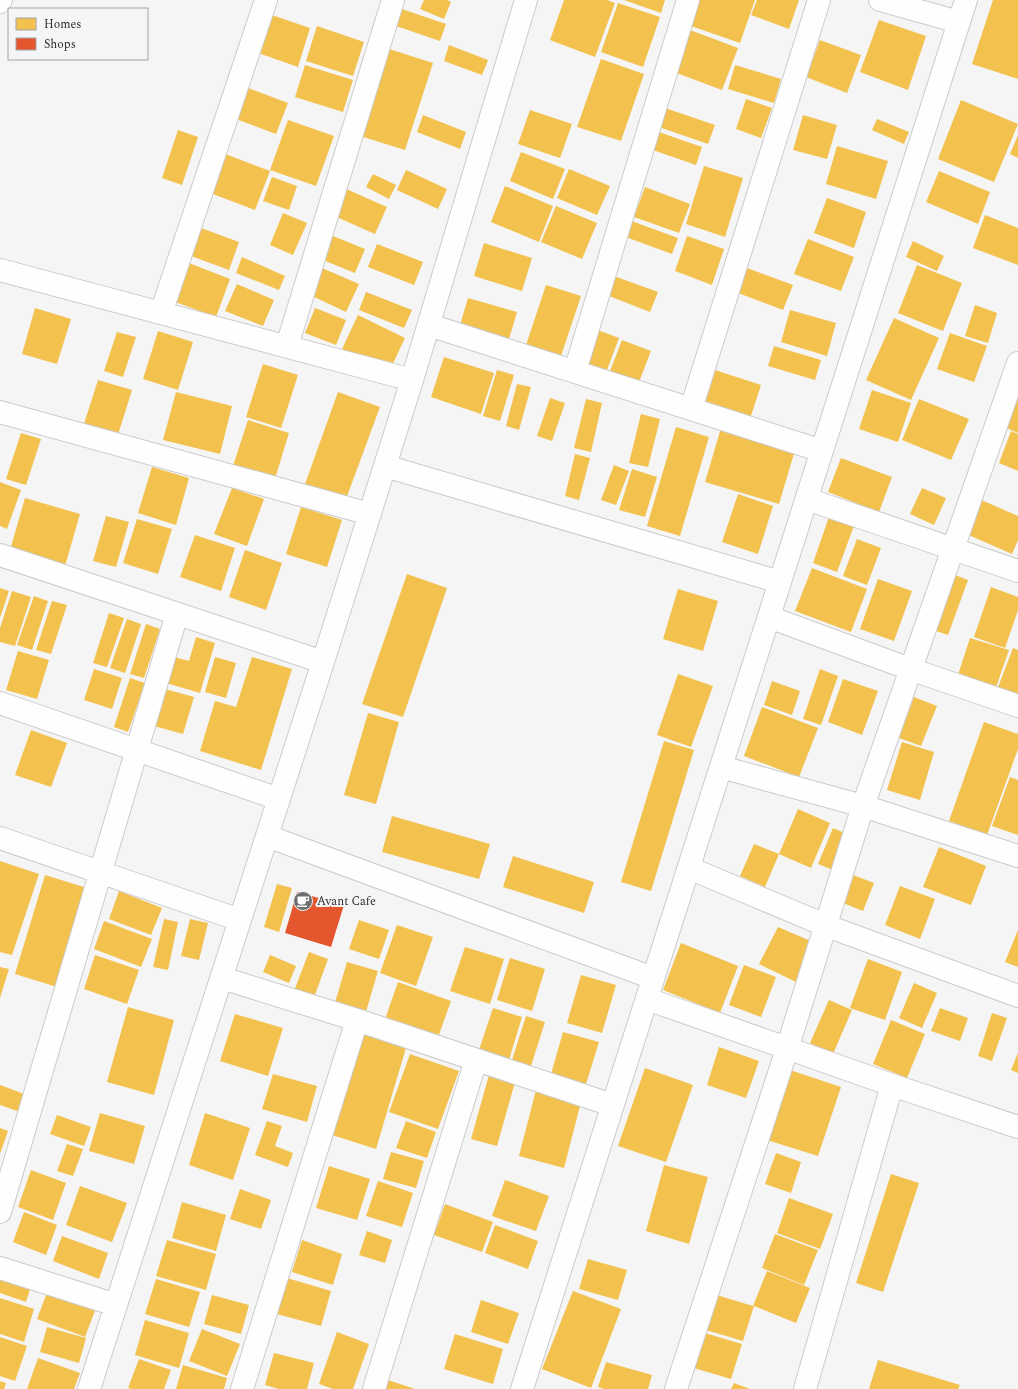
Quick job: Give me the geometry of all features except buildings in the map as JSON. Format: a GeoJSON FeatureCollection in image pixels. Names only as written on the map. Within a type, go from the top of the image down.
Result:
{"type":"FeatureCollection","features":[{"type":"Feature","properties":{"kind":"street"},"geometry":{"type":"LineString","coordinates":[[161,313],[266,0]]}},
{"type":"Feature","properties":{"kind":"street"},"geometry":{"type":"LineString","coordinates":[[287,346],[393,0]]}},
{"type":"Feature","properties":{"kind":"street"},"geometry":{"type":"LineString","coordinates":[[89,1389],[370,514],[429,325],[526,0]]}},
{"type":"Feature","properties":{"kind":"street"},"geometry":{"type":"LineString","coordinates":[[575,371],[688,0]]}},
{"type":"Feature","properties":{"kind":"street"},"geometry":{"type":"LineString","coordinates":[[691,409],[819,0]]}},
{"type":"Feature","properties":{"kind":"street"},"geometry":{"type":"LineString","coordinates":[[880,0],[959,22]]}},
{"type":"Feature","properties":{"kind":"street"},"geometry":{"type":"LineString","coordinates":[[522,1389],[966,0]]}},
{"type":"Feature","properties":{"kind":"street"},"geometry":{"type":"LineString","coordinates":[[0,270],[412,380]]}},
{"type":"Feature","properties":{"kind":"street"},"geometry":{"type":"LineString","coordinates":[[429,325],[822,451]]}},
{"type":"Feature","properties":{"kind":"street"},"geometry":{"type":"LineString","coordinates":[[676,1389],[788,1049],[863,806],[1018,363]]}},
{"type":"Feature","properties":{"kind":"street"},"geometry":{"type":"LineString","coordinates":[[0,412],[370,514]]}},
{"type":"Feature","properties":{"kind":"street"},"geometry":{"type":"LineString","coordinates":[[385,466],[780,582]]}},
{"type":"Feature","properties":{"kind":"street"},"geometry":{"type":"LineString","coordinates":[[807,499],[1018,571]]}},
{"type":"Feature","properties":{"kind":"street"},"geometry":{"type":"LineString","coordinates":[[0,555],[323,662]]}},
{"type":"Feature","properties":{"kind":"street"},"geometry":{"type":"LineString","coordinates":[[0,1212],[177,614]]}},
{"type":"Feature","properties":{"kind":"street"},"geometry":{"type":"LineString","coordinates":[[769,617],[910,669],[1018,706]]}},
{"type":"Feature","properties":{"kind":"street"},"geometry":{"type":"LineString","coordinates":[[0,703],[279,799]]}},
{"type":"Feature","properties":{"kind":"street"},"geometry":{"type":"LineString","coordinates":[[721,767],[863,806],[1018,856]]}},
{"type":"Feature","properties":{"kind":"street"},"geometry":{"type":"LineString","coordinates":[[267,836],[653,978]]}},
{"type":"Feature","properties":{"kind":"street"},"geometry":{"type":"LineString","coordinates":[[0,838],[240,920]]}},
{"type":"Feature","properties":{"kind":"street"},"geometry":{"type":"LineString","coordinates":[[689,868],[827,926],[1018,996]]}},
{"type":"Feature","properties":{"kind":"street"},"geometry":{"type":"LineString","coordinates":[[222,978],[357,1020],[612,1105]]}},
{"type":"Feature","properties":{"kind":"street"},"geometry":{"type":"LineString","coordinates":[[646,999],[1018,1128]]}},
{"type":"Feature","properties":{"kind":"street"},"geometry":{"type":"LineString","coordinates":[[242,1389],[357,1020]]}},
{"type":"Feature","properties":{"kind":"street"},"geometry":{"type":"LineString","coordinates":[[374,1389],[476,1060]]}},
{"type":"Feature","properties":{"kind":"street"},"geometry":{"type":"LineString","coordinates":[[805,1389],[892,1085]]}},
{"type":"Feature","properties":{"kind":"street"},"geometry":{"type":"LineString","coordinates":[[0,1268],[116,1305]]}},
{"type":"Feature","properties":{"kind":"place","name":"Avant Cafe"},"geometry":{"type":"Point","coordinates":[303,901]}}]}
